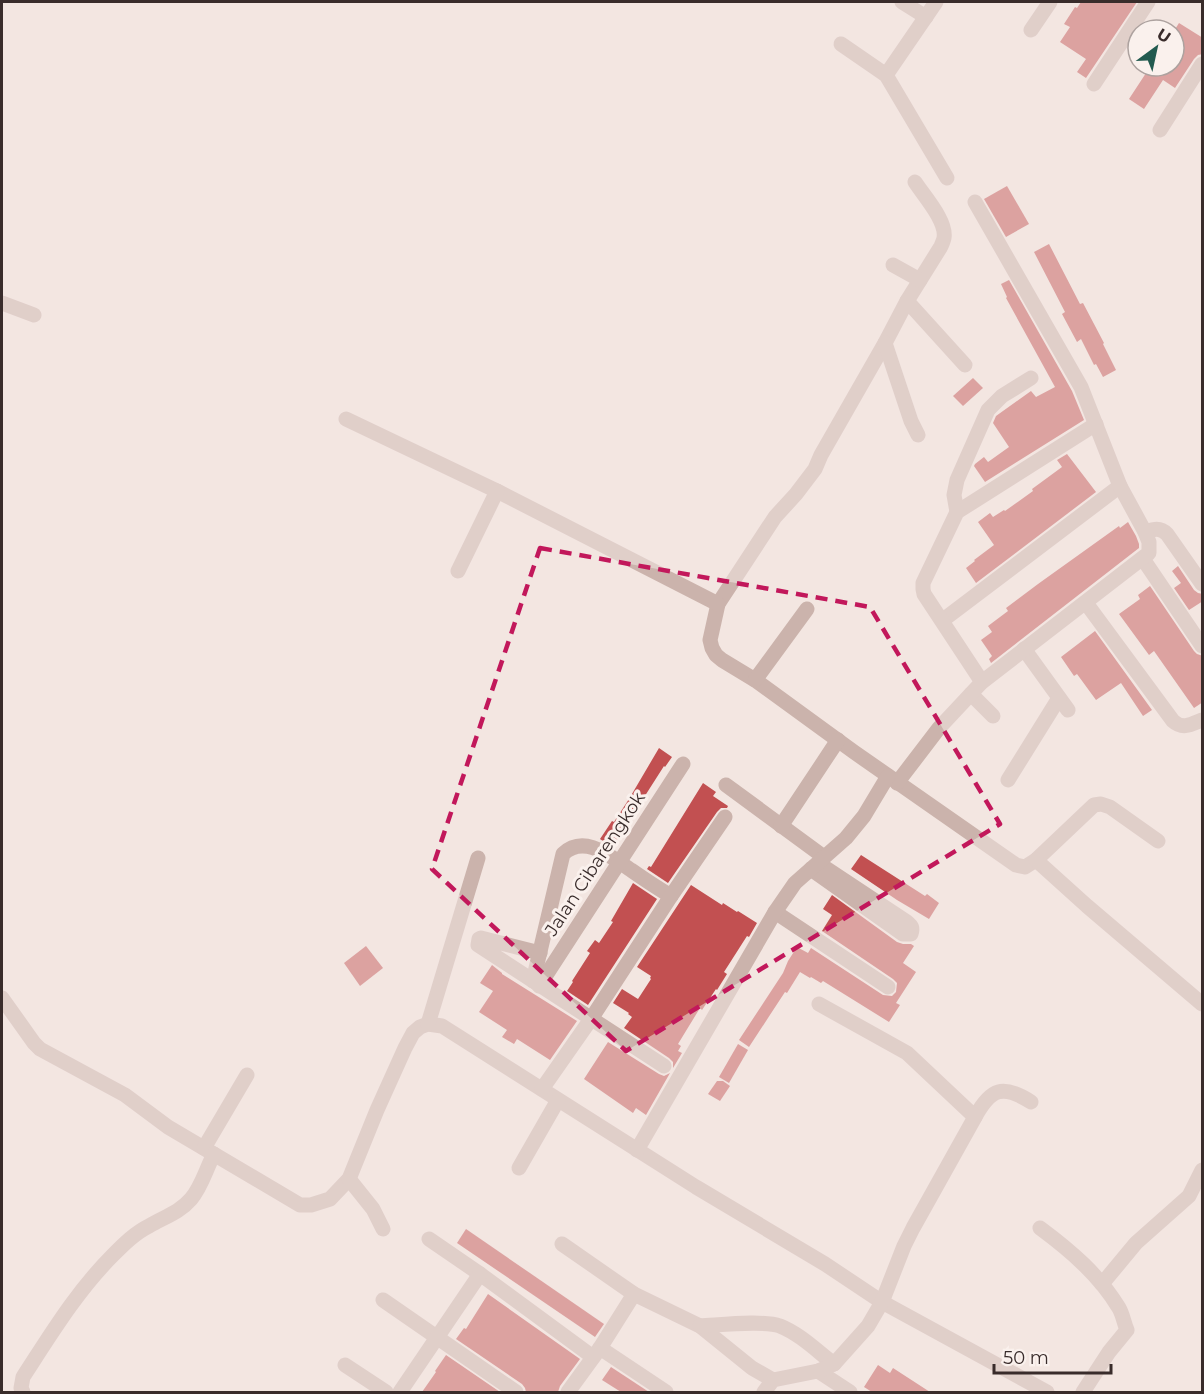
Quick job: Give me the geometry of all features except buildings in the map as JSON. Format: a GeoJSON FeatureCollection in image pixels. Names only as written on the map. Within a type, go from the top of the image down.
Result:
{"type":"FeatureCollection","features":[{"type":"Feature","properties":{"kind":"street"},"geometry":{"type":"LineString","coordinates":[[902,2],[926,17]]}},
{"type":"Feature","properties":{"kind":"street"},"geometry":{"type":"LineString","coordinates":[[886,75],[936,2]]}},
{"type":"Feature","properties":{"kind":"street"},"geometry":{"type":"LineString","coordinates":[[1031,30],[1050,2]]}},
{"type":"Feature","properties":{"kind":"street"},"geometry":{"type":"LineString","coordinates":[[1094,84],[1148,2]]}},
{"type":"Feature","properties":{"kind":"street"},"geometry":{"type":"LineString","coordinates":[[841,44],[886,75],[947,178]]}},
{"type":"Feature","properties":{"kind":"street"},"geometry":{"type":"LineString","coordinates":[[1160,130],[1200,72]]}},
{"type":"Feature","properties":{"kind":"street"},"geometry":{"type":"LineString","coordinates":[[915,182],[940,219],[944,239],[907,300],[815,469],[775,517],[717,604],[710,640],[712,648],[722,660],[755,680],[1016,865],[1025,867],[1036,860],[1094,806],[1101,804],[1110,807],[1158,841]]}},
{"type":"Feature","properties":{"kind":"street"},"geometry":{"type":"LineString","coordinates":[[637,1150],[775,912],[795,884],[846,838],[893,779],[982,682],[1149,553],[1149,543],[1145,532],[1120,486],[1081,387],[975,202]]}},
{"type":"Feature","properties":{"kind":"street"},"geometry":{"type":"LineString","coordinates":[[893,264],[920,280]]}},
{"type":"Feature","properties":{"kind":"street"},"geometry":{"type":"LineString","coordinates":[[907,300],[965,365]]}},
{"type":"Feature","properties":{"kind":"street"},"geometry":{"type":"LineString","coordinates":[[2,303],[34,315]]}},
{"type":"Feature","properties":{"kind":"street"},"geometry":{"type":"LineString","coordinates":[[885,343],[911,422],[918,435]]}},
{"type":"Feature","properties":{"kind":"street"},"geometry":{"type":"LineString","coordinates":[[957,512],[954,495],[957,480],[988,410],[1002,396],[1031,378]]}},
{"type":"Feature","properties":{"kind":"street"},"geometry":{"type":"LineString","coordinates":[[346,419],[497,490],[717,604]]}},
{"type":"Feature","properties":{"kind":"street"},"geometry":{"type":"LineString","coordinates":[[982,682],[924,594],[923,583],[957,512],[1096,424]]}},
{"type":"Feature","properties":{"kind":"street"},"geometry":{"type":"LineString","coordinates":[[943,621],[1120,486]]}},
{"type":"Feature","properties":{"kind":"street"},"geometry":{"type":"LineString","coordinates":[[458,571],[497,490]]}},
{"type":"Feature","properties":{"kind":"street"},"geometry":{"type":"LineString","coordinates":[[1145,532],[1155,529],[1167,534],[1203,584]]}},
{"type":"Feature","properties":{"kind":"street"},"geometry":{"type":"LineString","coordinates":[[1143,559],[1203,646]]}},
{"type":"Feature","properties":{"kind":"street"},"geometry":{"type":"LineString","coordinates":[[1086,603],[1173,721],[1177,725],[1185,726],[1203,720]]}},
{"type":"Feature","properties":{"kind":"street"},"geometry":{"type":"LineString","coordinates":[[755,680],[807,609]]}},
{"type":"Feature","properties":{"kind":"street"},"geometry":{"type":"LineString","coordinates":[[1008,780],[1063,704],[1024,649]]}},
{"type":"Feature","properties":{"kind":"street"},"geometry":{"type":"LineString","coordinates":[[971,694],[993,716]]}},
{"type":"Feature","properties":{"kind":"street"},"geometry":{"type":"LineString","coordinates":[[781,826],[838,740]]}},
{"type":"Feature","properties":{"kind":"street","name":"Jalan Cibarengkok"},"geometry":{"type":"LineString","coordinates":[[536,983],[684,764]]}},
{"type":"Feature","properties":{"kind":"street"},"geometry":{"type":"LineString","coordinates":[[726,785],[781,826],[817,863],[903,934],[911,933],[911,926],[907,922],[817,863]]}},
{"type":"Feature","properties":{"kind":"street"},"geometry":{"type":"LineString","coordinates":[[542,1089],[725,817]]}},
{"type":"Feature","properties":{"kind":"street"},"geometry":{"type":"LineString","coordinates":[[536,983],[540,953],[563,854],[569,849],[577,846],[602,850],[671,896]]}},
{"type":"Feature","properties":{"kind":"street"},"geometry":{"type":"LineString","coordinates":[[428,1024],[478,858]]}},
{"type":"Feature","properties":{"kind":"street"},"geometry":{"type":"LineString","coordinates":[[1036,860],[1203,1004]]}},
{"type":"Feature","properties":{"kind":"street"},"geometry":{"type":"LineString","coordinates":[[775,912],[888,987]]}},
{"type":"Feature","properties":{"kind":"street"},"geometry":{"type":"LineString","coordinates":[[540,953],[482,938],[478,943],[664,1066]]}},
{"type":"Feature","properties":{"kind":"street"},"geometry":{"type":"LineString","coordinates":[[2,998],[40,1049],[126,1095],[168,1127],[300,1205],[311,1205],[330,1198],[349,1179],[377,1110],[413,1034],[420,1027],[428,1024],[442,1026],[696,1187],[825,1264],[882,1302],[1047,1392]]}},
{"type":"Feature","properties":{"kind":"street"},"geometry":{"type":"LineString","coordinates":[[819,1004],[907,1053],[975,1117]]}},
{"type":"Feature","properties":{"kind":"street"},"geometry":{"type":"LineString","coordinates":[[23,1392],[21,1388],[23,1377],[69,1306],[111,1257],[147,1226],[176,1212],[197,1191],[209,1151],[247,1075]]}},
{"type":"Feature","properties":{"kind":"street"},"geometry":{"type":"LineString","coordinates":[[562,1244],[634,1294],[700,1326],[752,1368],[769,1386],[834,1364],[868,1326],[882,1302],[904,1246],[984,1101],[1005,1090],[1017,1093],[1031,1102]]}},
{"type":"Feature","properties":{"kind":"street"},"geometry":{"type":"LineString","coordinates":[[519,1168],[558,1100]]}},
{"type":"Feature","properties":{"kind":"street"},"geometry":{"type":"LineString","coordinates":[[1102,1284],[1136,1243],[1189,1196],[1203,1170]]}},
{"type":"Feature","properties":{"kind":"street"},"geometry":{"type":"LineString","coordinates":[[349,1179],[373,1209],[383,1229]]}},
{"type":"Feature","properties":{"kind":"street"},"geometry":{"type":"LineString","coordinates":[[1040,1228],[1071,1251],[1102,1284],[1120,1310],[1127,1330],[1083,1392]]}},
{"type":"Feature","properties":{"kind":"street"},"geometry":{"type":"LineString","coordinates":[[429,1239],[596,1352],[666,1392]]}},
{"type":"Feature","properties":{"kind":"street"},"geometry":{"type":"LineString","coordinates":[[400,1392],[480,1274]]}},
{"type":"Feature","properties":{"kind":"street"},"geometry":{"type":"LineString","coordinates":[[568,1392],[634,1294]]}},
{"type":"Feature","properties":{"kind":"street"},"geometry":{"type":"LineString","coordinates":[[383,1300],[516,1392]]}},
{"type":"Feature","properties":{"kind":"street"},"geometry":{"type":"LineString","coordinates":[[700,1326],[766,1323],[778,1325],[795,1334],[834,1364]]}},
{"type":"Feature","properties":{"kind":"street"},"geometry":{"type":"LineString","coordinates":[[345,1365],[386,1392]]}},
{"type":"Feature","properties":{"kind":"street"},"geometry":{"type":"LineString","coordinates":[[818,1371],[850,1392]]}},
{"type":"Feature","properties":{"kind":"highlighted area"},"geometry":{"type":"Polygon","coordinates":[[[540,548],[870,607],[1000,824],[626,1051],[432,869],[540,548]]]}}]}
